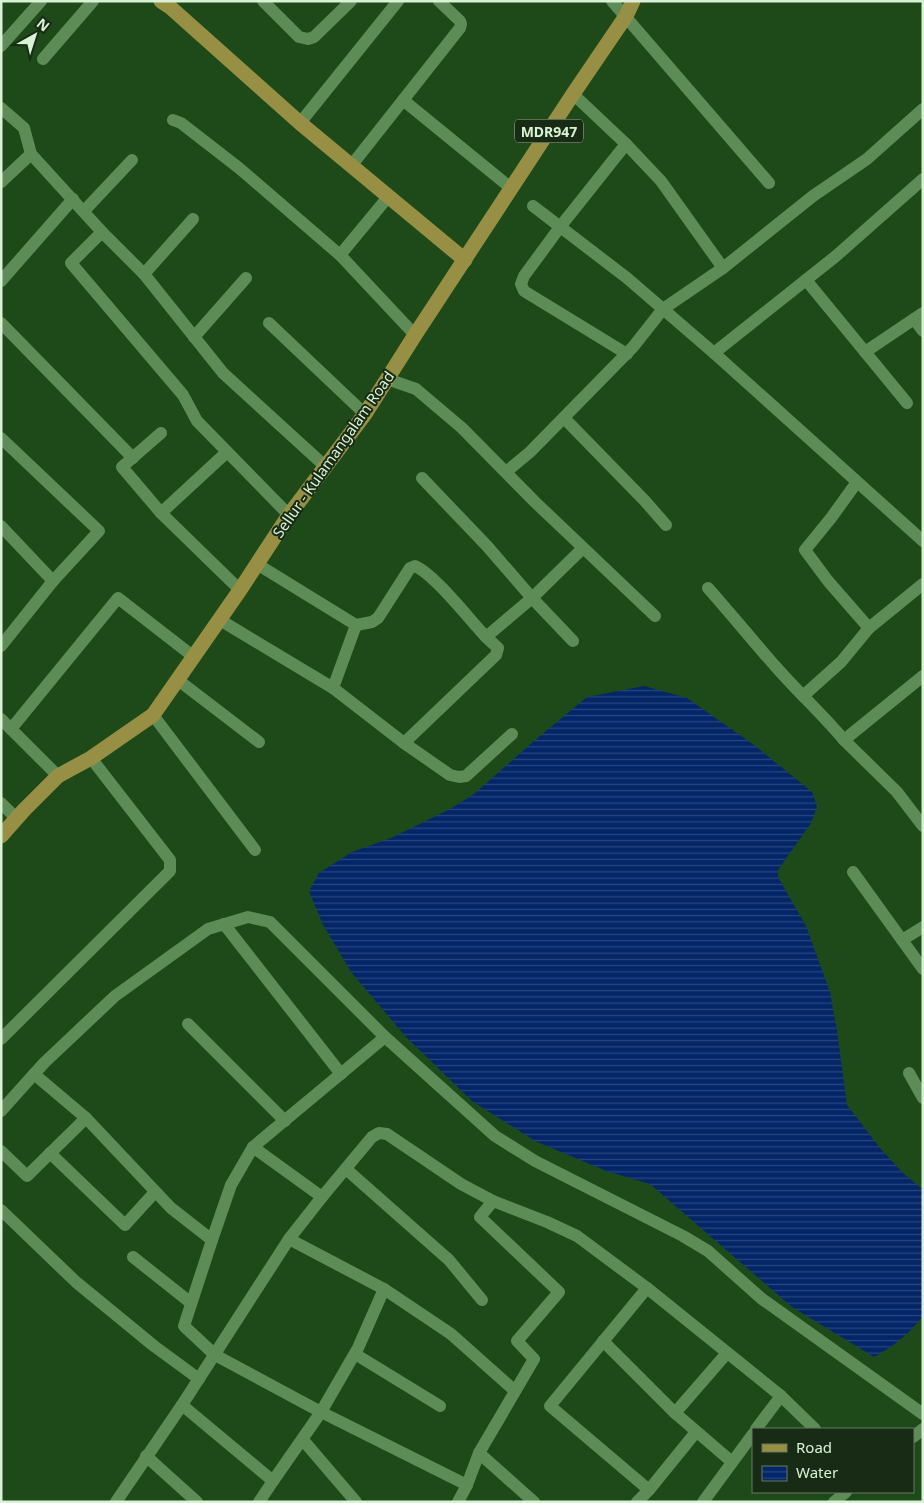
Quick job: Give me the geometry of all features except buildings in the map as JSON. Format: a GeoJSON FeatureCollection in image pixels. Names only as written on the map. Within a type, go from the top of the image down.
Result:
{"type":"FeatureCollection","features":[{"type":"Feature","properties":{"kind":"main road"},"geometry":{"type":"LineString","coordinates":[[161,1],[351,166],[465,260]]}},
{"type":"Feature","properties":{"kind":"main road","name":"Sellur - Kulamangalam Road"},"geometry":{"type":"LineString","coordinates":[[2,834],[58,776],[91,758],[153,714],[220,620],[289,515],[365,414],[414,335],[511,188],[577,99],[633,1]]}},
{"type":"Feature","properties":{"kind":"street"},"geometry":{"type":"LineString","coordinates":[[1,46],[41,1]]}},
{"type":"Feature","properties":{"kind":"street"},"geometry":{"type":"LineString","coordinates":[[43,59],[93,1]]}},
{"type":"Feature","properties":{"kind":"street"},"geometry":{"type":"LineString","coordinates":[[263,1],[299,37],[308,39],[314,37],[351,1]]}},
{"type":"Feature","properties":{"kind":"street"},"geometry":{"type":"LineString","coordinates":[[300,122],[398,1]]}},
{"type":"Feature","properties":{"kind":"street"},"geometry":{"type":"LineString","coordinates":[[351,166],[460,28],[460,21],[439,1]]}},
{"type":"Feature","properties":{"kind":"street"},"geometry":{"type":"LineString","coordinates":[[612,1],[769,183]]}},
{"type":"Feature","properties":{"kind":"street"},"geometry":{"type":"LineString","coordinates":[[577,99],[626,144],[661,181],[723,268]]}},
{"type":"Feature","properties":{"kind":"street"},"geometry":{"type":"LineString","coordinates":[[403,100],[511,188]]}},
{"type":"Feature","properties":{"kind":"street"},"geometry":{"type":"LineString","coordinates":[[1,108],[24,128],[31,154],[102,232],[144,274],[222,373],[326,467]]}},
{"type":"Feature","properties":{"kind":"street"},"geometry":{"type":"LineString","coordinates":[[506,472],[530,452],[627,354],[663,309],[723,268],[813,196],[867,160],[923,109]]}},
{"type":"Feature","properties":{"kind":"street"},"geometry":{"type":"LineString","coordinates":[[173,120],[181,123],[239,168],[340,254],[414,335]]}},
{"type":"Feature","properties":{"kind":"street"},"geometry":{"type":"LineString","coordinates":[[626,144],[560,228],[524,276],[521,284],[524,291],[627,354]]}},
{"type":"Feature","properties":{"kind":"street"},"geometry":{"type":"LineString","coordinates":[[1,182],[31,154]]}},
{"type":"Feature","properties":{"kind":"street"},"geometry":{"type":"LineString","coordinates":[[84,211],[132,160]]}},
{"type":"Feature","properties":{"kind":"street"},"geometry":{"type":"LineString","coordinates":[[714,353],[836,256],[923,179]]}},
{"type":"Feature","properties":{"kind":"street"},"geometry":{"type":"LineString","coordinates":[[340,254],[388,196]]}},
{"type":"Feature","properties":{"kind":"street"},"geometry":{"type":"LineString","coordinates":[[1,281],[73,200]]}},
{"type":"Feature","properties":{"kind":"street"},"geometry":{"type":"LineString","coordinates":[[533,206],[628,278],[923,541]]}},
{"type":"Feature","properties":{"kind":"street"},"geometry":{"type":"LineString","coordinates":[[144,274],[193,219]]}},
{"type":"Feature","properties":{"kind":"street"},"geometry":{"type":"LineString","coordinates":[[102,232],[71,263],[183,395],[197,421],[289,515]]}},
{"type":"Feature","properties":{"kind":"street"},"geometry":{"type":"LineString","coordinates":[[194,337],[246,278]]}},
{"type":"Feature","properties":{"kind":"street"},"geometry":{"type":"LineString","coordinates":[[806,280],[907,403]]}},
{"type":"Feature","properties":{"kind":"street"},"geometry":{"type":"LineString","coordinates":[[865,352],[919,316],[923,330]]}},
{"type":"Feature","properties":{"kind":"street"},"geometry":{"type":"LineString","coordinates":[[1,323],[133,458]]}},
{"type":"Feature","properties":{"kind":"street"},"geometry":{"type":"LineString","coordinates":[[269,323],[365,414]]}},
{"type":"Feature","properties":{"kind":"street"},"geometry":{"type":"LineString","coordinates":[[387,379],[416,389],[462,428],[583,548],[655,616]]}},
{"type":"Feature","properties":{"kind":"street"},"geometry":{"type":"LineString","coordinates":[[564,418],[585,437],[666,524]]}},
{"type":"Feature","properties":{"kind":"street"},"geometry":{"type":"LineString","coordinates":[[161,433],[122,467],[161,513],[240,590]]}},
{"type":"Feature","properties":{"kind":"street"},"geometry":{"type":"LineString","coordinates":[[1,438],[99,531],[4,637]]}},
{"type":"Feature","properties":{"kind":"street"},"geometry":{"type":"LineString","coordinates":[[161,513],[227,452]]}},
{"type":"Feature","properties":{"kind":"street"},"geometry":{"type":"LineString","coordinates":[[422,478],[573,641]]}},
{"type":"Feature","properties":{"kind":"street"},"geometry":{"type":"LineString","coordinates":[[857,482],[805,550],[828,581],[868,628]]}},
{"type":"Feature","properties":{"kind":"street"},"geometry":{"type":"LineString","coordinates":[[1,526],[53,581]]}},
{"type":"Feature","properties":{"kind":"street"},"geometry":{"type":"LineString","coordinates":[[486,637],[532,598],[583,548]]}},
{"type":"Feature","properties":{"kind":"street"},"geometry":{"type":"LineString","coordinates":[[257,564],[364,624]]}},
{"type":"Feature","properties":{"kind":"street"},"geometry":{"type":"LineString","coordinates":[[333,688],[364,624],[378,618],[410,568],[415,566],[420,568],[446,592],[498,648],[496,655],[404,743]]}},
{"type":"Feature","properties":{"kind":"street"},"geometry":{"type":"LineString","coordinates":[[802,696],[841,662],[868,628],[923,584]]}},
{"type":"Feature","properties":{"kind":"street"},"geometry":{"type":"LineString","coordinates":[[708,588],[802,696],[817,709],[844,740],[897,792],[923,826]]}},
{"type":"Feature","properties":{"kind":"street"},"geometry":{"type":"LineString","coordinates":[[11,729],[118,598],[194,657]]}},
{"type":"Feature","properties":{"kind":"street"},"geometry":{"type":"LineString","coordinates":[[220,620],[333,688],[404,743],[450,775],[466,776],[512,734]]}},
{"type":"Feature","properties":{"kind":"street"},"geometry":{"type":"LineString","coordinates":[[844,740],[923,676]]}},
{"type":"Feature","properties":{"kind":"street"},"geometry":{"type":"LineString","coordinates":[[178,680],[259,742]]}},
{"type":"Feature","properties":{"kind":"street"},"geometry":{"type":"LineString","coordinates":[[153,714],[255,850]]}},
{"type":"Feature","properties":{"kind":"street"},"geometry":{"type":"LineString","coordinates":[[1,719],[58,776]]}},
{"type":"Feature","properties":{"kind":"street"},"geometry":{"type":"LineString","coordinates":[[1,1039],[170,871],[170,860],[91,758]]}},
{"type":"Feature","properties":{"kind":"street"},"geometry":{"type":"LineString","coordinates":[[1,803],[16,818]]}},
{"type":"Feature","properties":{"kind":"street"},"geometry":{"type":"LineString","coordinates":[[853,872],[923,969]]}},
{"type":"Feature","properties":{"kind":"street"},"geometry":{"type":"LineString","coordinates":[[1,1111],[44,1063],[116,996],[208,929],[248,917],[270,922],[385,1037],[495,1136],[535,1161],[683,1236],[708,1252],[762,1299],[923,1414]]}},
{"type":"Feature","properties":{"kind":"street"},"geometry":{"type":"LineString","coordinates":[[224,924],[341,1074]]}},
{"type":"Feature","properties":{"kind":"street"},"geometry":{"type":"LineString","coordinates":[[902,940],[923,927]]}},
{"type":"Feature","properties":{"kind":"street"},"geometry":{"type":"LineString","coordinates":[[188,1024],[285,1121]]}},
{"type":"Feature","properties":{"kind":"street"},"geometry":{"type":"LineString","coordinates":[[385,1037],[253,1147],[231,1185],[184,1326],[215,1355],[321,1412],[467,1485]]}},
{"type":"Feature","properties":{"kind":"street"},"geometry":{"type":"LineString","coordinates":[[909,1073],[923,1098]]}},
{"type":"Feature","properties":{"kind":"street"},"geometry":{"type":"LineString","coordinates":[[34,1074],[86,1118],[171,1208],[212,1240]]}},
{"type":"Feature","properties":{"kind":"street"},"geometry":{"type":"LineString","coordinates":[[1,1151],[27,1176],[86,1118]]}},
{"type":"Feature","properties":{"kind":"street"},"geometry":{"type":"LineString","coordinates":[[116,1502],[215,1355],[289,1239],[372,1137],[378,1133],[387,1134],[462,1184],[493,1201],[577,1236],[647,1288],[781,1396],[814,1428]]}},
{"type":"Feature","properties":{"kind":"street"},"geometry":{"type":"LineString","coordinates":[[253,1147],[322,1197]]}},
{"type":"Feature","properties":{"kind":"street"},"geometry":{"type":"LineString","coordinates":[[50,1153],[125,1225],[155,1192]]}},
{"type":"Feature","properties":{"kind":"street"},"geometry":{"type":"LineString","coordinates":[[346,1169],[449,1260],[482,1300]]}},
{"type":"Feature","properties":{"kind":"street"},"geometry":{"type":"LineString","coordinates":[[458,1502],[467,1485],[478,1453],[534,1359],[517,1341],[559,1292],[480,1217],[493,1201]]}},
{"type":"Feature","properties":{"kind":"street"},"geometry":{"type":"LineString","coordinates":[[1,1210],[76,1282],[154,1346],[199,1379]]}},
{"type":"Feature","properties":{"kind":"street"},"geometry":{"type":"LineString","coordinates":[[289,1239],[384,1289],[451,1334],[515,1391]]}},
{"type":"Feature","properties":{"kind":"street"},"geometry":{"type":"LineString","coordinates":[[133,1257],[191,1303]]}},
{"type":"Feature","properties":{"kind":"street"},"geometry":{"type":"LineString","coordinates":[[647,1288],[550,1406],[648,1490]]}},
{"type":"Feature","properties":{"kind":"street"},"geometry":{"type":"LineString","coordinates":[[259,1502],[304,1440],[356,1354],[384,1289]]}},
{"type":"Feature","properties":{"kind":"street"},"geometry":{"type":"LineString","coordinates":[[603,1341],[675,1413],[732,1462]]}},
{"type":"Feature","properties":{"kind":"street"},"geometry":{"type":"LineString","coordinates":[[675,1413],[727,1353]]}},
{"type":"Feature","properties":{"kind":"street"},"geometry":{"type":"LineString","coordinates":[[356,1354],[440,1406]]}},
{"type":"Feature","properties":{"kind":"street"},"geometry":{"type":"LineString","coordinates":[[757,1428],[781,1396]]}},
{"type":"Feature","properties":{"kind":"street"},"geometry":{"type":"LineString","coordinates":[[182,1405],[273,1481]]}},
{"type":"Feature","properties":{"kind":"street"},"geometry":{"type":"LineString","coordinates":[[636,1502],[696,1432]]}},
{"type":"Feature","properties":{"kind":"street"},"geometry":{"type":"LineString","coordinates":[[703,1502],[752,1435]]}},
{"type":"Feature","properties":{"kind":"street"},"geometry":{"type":"LineString","coordinates":[[304,1440],[356,1502]]}},
{"type":"Feature","properties":{"kind":"street"},"geometry":{"type":"LineString","coordinates":[[478,1453],[534,1502]]}},
{"type":"Feature","properties":{"kind":"street"},"geometry":{"type":"LineString","coordinates":[[146,1456],[197,1502]]}},
{"type":"Feature","properties":{"kind":"street"},"geometry":{"type":"LineString","coordinates":[[834,1502],[845,1493]]}},
{"type":"Feature","properties":{"kind":"water"},"geometry":{"type":"Polygon","coordinates":[[[644,686],[687,698],[754,745],[812,792],[817,807],[811,823],[778,870],[778,877],[806,926],[830,992],[847,1105],[880,1148],[902,1172],[923,1190],[923,1316],[901,1339],[874,1357],[792,1307],[650,1184],[606,1171],[535,1141],[472,1101],[406,1037],[351,972],[322,923],[309,891],[319,873],[352,852],[391,838],[452,808],[474,794],[587,697],[644,686]]]}}]}
